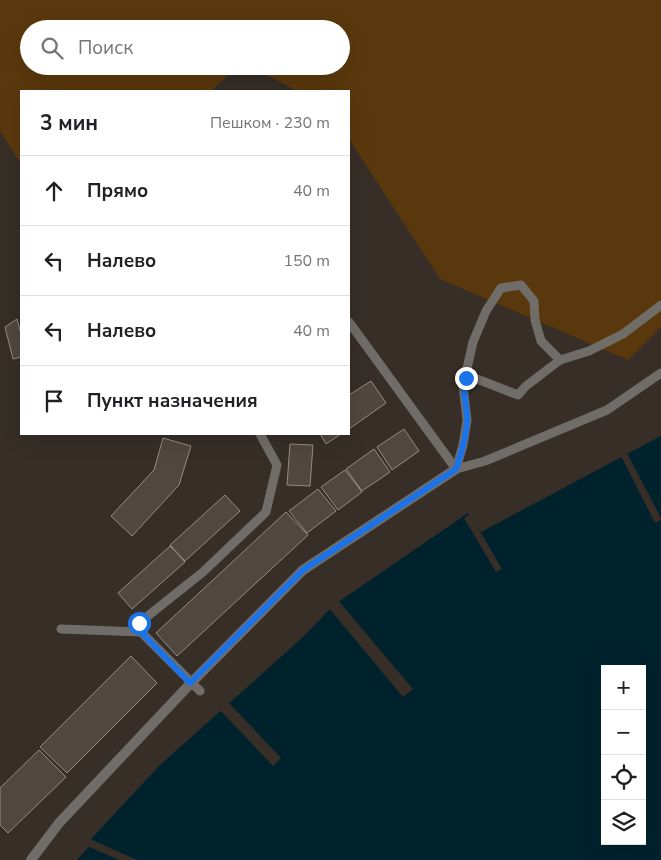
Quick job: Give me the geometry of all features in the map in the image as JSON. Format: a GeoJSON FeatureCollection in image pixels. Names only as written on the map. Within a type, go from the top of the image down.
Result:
{"type":"FeatureCollection","features":[{"type":"Feature","properties":{"kind":"street"},"geometry":{"type":"LineString","coordinates":[[31,860],[59,823],[190,683],[303,570],[456,469]]}},
{"type":"Feature","properties":{"kind":"lane"},"geometry":{"type":"LineString","coordinates":[[456,469],[463,445],[467,420],[463,386],[474,342],[483,318],[501,288],[521,285],[534,301],[535,320],[541,341],[560,360]]}},
{"type":"Feature","properties":{"kind":"lane"},"geometry":{"type":"LineString","coordinates":[[466,378],[477,379],[518,395],[526,386],[560,360],[589,351],[623,334],[661,305]]}},
{"type":"Feature","properties":{"kind":"lane"},"geometry":{"type":"LineString","coordinates":[[350,323],[456,469]]}},
{"type":"Feature","properties":{"kind":"lane"},"geometry":{"type":"LineString","coordinates":[[456,469],[485,461],[607,410],[661,373]]}},
{"type":"Feature","properties":{"kind":"lane"},"geometry":{"type":"LineString","coordinates":[[200,691],[141,632],[139,623],[203,572],[266,512],[277,465],[261,435]]}},
{"type":"Feature","properties":{"kind":"lane"},"geometry":{"type":"LineString","coordinates":[[61,630],[141,632]]}},
{"type":"Feature","properties":{"kind":"shaded area"},"geometry":{"type":"Polygon","coordinates":[[[0,0],[661,0],[661,327],[628,360],[440,279],[350,141],[350,90],[295,90],[267,75],[350,75],[350,20],[20,20],[20,75],[228,75],[212,90],[20,90],[20,162],[0,131],[0,0]]]}},
{"type":"Feature","properties":{"kind":"water"},"geometry":{"type":"Polygon","coordinates":[[[661,436],[661,860],[77,860],[89,847],[92,838],[160,765],[302,638],[334,605],[468,513],[481,532],[661,436]]]}},
{"type":"Feature","properties":{"kind":"pier"},"geometry":{"type":"Polygon","coordinates":[[[627,453],[661,518],[661,520],[655,523],[621,456],[627,453]]]}},
{"type":"Feature","properties":{"kind":"pier"},"geometry":{"type":"Polygon","coordinates":[[[470,514],[502,569],[496,572],[464,518],[470,514]]]}},
{"type":"Feature","properties":{"kind":"pier"},"geometry":{"type":"Polygon","coordinates":[[[337,599],[413,689],[403,697],[328,607],[337,599]]]}},
{"type":"Feature","properties":{"kind":"pier"},"geometry":{"type":"Polygon","coordinates":[[[227,701],[281,758],[273,766],[218,708],[227,701]]]}},
{"type":"Feature","properties":{"kind":"pier"},"geometry":{"type":"Polygon","coordinates":[[[90,839],[137,860],[119,860],[87,846],[90,839]]]}},
{"type":"Feature","properties":{"kind":"building"},"geometry":{"type":"Polygon","coordinates":[[[17,319],[20,330],[20,357],[13,359],[5,327],[17,319]]]}},
{"type":"Feature","properties":{"kind":"building"},"geometry":{"type":"Polygon","coordinates":[[[371,381],[386,403],[350,428],[350,394],[371,381]]]}},
{"type":"Feature","properties":{"kind":"building"},"geometry":{"type":"Polygon","coordinates":[[[404,429],[419,451],[392,470],[377,447],[404,429]]]}},
{"type":"Feature","properties":{"kind":"building"},"geometry":{"type":"Polygon","coordinates":[[[321,435],[340,435],[326,444],[321,435]]]}},
{"type":"Feature","properties":{"kind":"building"},"geometry":{"type":"Polygon","coordinates":[[[163,438],[191,446],[179,485],[132,536],[111,516],[154,470],[163,438]]]}},
{"type":"Feature","properties":{"kind":"building"},"geometry":{"type":"Polygon","coordinates":[[[290,444],[313,445],[310,486],[287,485],[290,444]]]}},
{"type":"Feature","properties":{"kind":"building"},"geometry":{"type":"Polygon","coordinates":[[[374,449],[390,472],[362,491],[346,469],[374,449]]]}},
{"type":"Feature","properties":{"kind":"building"},"geometry":{"type":"Polygon","coordinates":[[[345,470],[362,492],[338,510],[321,487],[345,470]]]}},
{"type":"Feature","properties":{"kind":"building"},"geometry":{"type":"Polygon","coordinates":[[[318,489],[336,511],[307,533],[289,511],[318,489]]]}},
{"type":"Feature","properties":{"kind":"building"},"geometry":{"type":"Polygon","coordinates":[[[225,495],[240,511],[185,561],[170,545],[225,495]]]}},
{"type":"Feature","properties":{"kind":"building"},"geometry":{"type":"Polygon","coordinates":[[[286,512],[308,535],[177,656],[156,633],[286,512]]]}},
{"type":"Feature","properties":{"kind":"building"},"geometry":{"type":"Polygon","coordinates":[[[170,546],[185,562],[132,609],[118,593],[170,546]]]}},
{"type":"Feature","properties":{"kind":"building"},"geometry":{"type":"Polygon","coordinates":[[[131,656],[157,683],[67,773],[40,747],[131,656]]]}},
{"type":"Feature","properties":{"kind":"building"},"geometry":{"type":"Polygon","coordinates":[[[39,750],[66,777],[8,833],[0,825],[0,788],[39,750]]]}},
{"type":"Feature","properties":{"kind":"route"},"geometry":{"type":"LineString","coordinates":[[139,623],[141,632],[190,683],[303,570],[456,469],[463,445],[467,420],[463,386],[466,378]]}}]}
